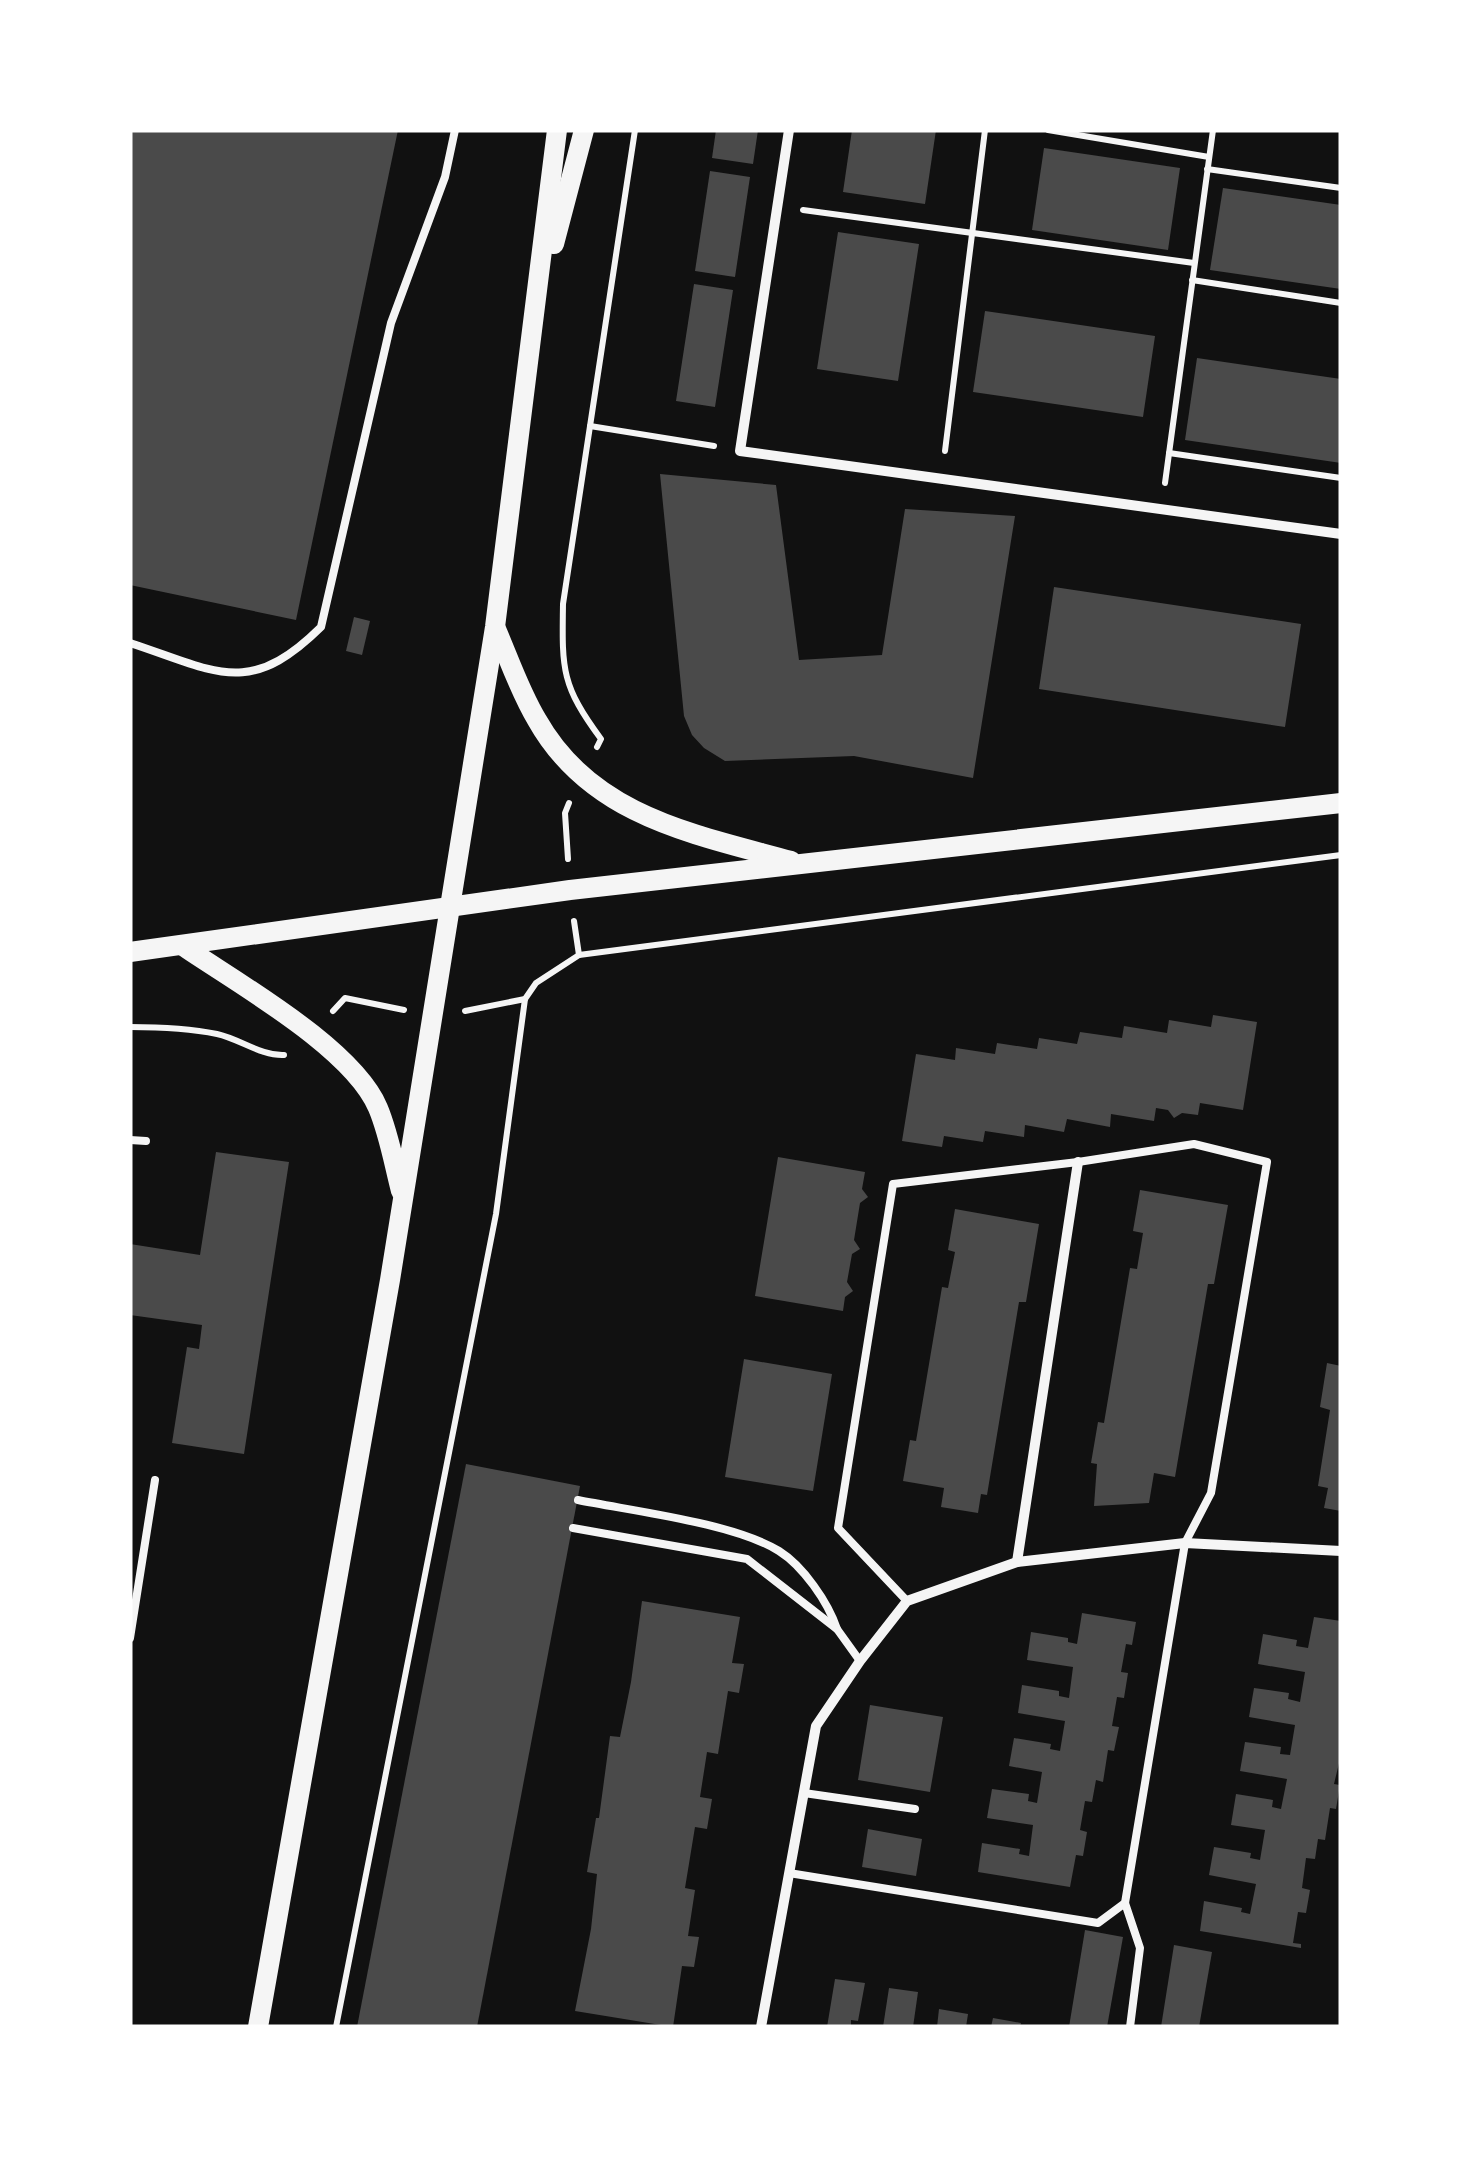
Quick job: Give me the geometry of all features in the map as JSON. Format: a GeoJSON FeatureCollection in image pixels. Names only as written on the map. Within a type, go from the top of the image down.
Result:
{"type":"FeatureCollection","features":[{"type":"Feature","properties":{"kind":"main road"},"geometry":{"type":"LineString","coordinates":[[258,2027],[403,1197],[495,627],[557,130]]}},
{"type":"Feature","properties":{"kind":"main road"},"geometry":{"type":"LineString","coordinates":[[534,324],[584,130]]}},
{"type":"Feature","properties":{"kind":"main road"},"geometry":{"type":"LineString","coordinates":[[495,627],[535,718],[556,750],[602,794],[675,828],[802,864]]}},
{"type":"Feature","properties":{"kind":"main road"},"geometry":{"type":"LineString","coordinates":[[130,952],[570,890],[1341,803]]}},
{"type":"Feature","properties":{"kind":"main road"},"geometry":{"type":"LineString","coordinates":[[183,946],[313,1034],[352,1072],[378,1106],[403,1197]]}},
{"type":"Feature","properties":{"kind":"street"},"geometry":{"type":"LineString","coordinates":[[789,130],[740,450],[1341,534]]}},
{"type":"Feature","properties":{"kind":"street"},"geometry":{"type":"LineString","coordinates":[[1017,1562],[1078,1162]]}},
{"type":"Feature","properties":{"kind":"street"},"geometry":{"type":"LineString","coordinates":[[761,2027],[816,1726],[907,1600],[1017,1562],[1186,1543],[1341,1551]]}},
{"type":"Feature","properties":{"kind":"lane"},"geometry":{"type":"LineString","coordinates":[[130,643],[222,673],[257,672],[294,654],[320,628],[391,323],[445,177],[455,130]]}},
{"type":"Feature","properties":{"kind":"lane"},"geometry":{"type":"LineString","coordinates":[[130,1140],[146,1142]]}},
{"type":"Feature","properties":{"kind":"lane"},"geometry":{"type":"LineString","coordinates":[[907,1600],[838,1528],[894,1184],[1194,1144],[1267,1162],[1211,1492],[1186,1543],[1125,1903],[1140,1948],[1130,2027]]}},
{"type":"Feature","properties":{"kind":"lane"},"geometry":{"type":"LineString","coordinates":[[130,1638],[156,1480]]}},
{"type":"Feature","properties":{"kind":"lane"},"geometry":{"type":"LineString","coordinates":[[578,1500],[749,1536],[782,1552],[829,1604],[836,1630]]}},
{"type":"Feature","properties":{"kind":"lane"},"geometry":{"type":"LineString","coordinates":[[572,1528],[747,1559],[836,1630],[860,1661]]}},
{"type":"Feature","properties":{"kind":"lane"},"geometry":{"type":"LineString","coordinates":[[804,1792],[915,1809]]}},
{"type":"Feature","properties":{"kind":"lane"},"geometry":{"type":"LineString","coordinates":[[789,1873],[1098,1922],[1125,1903]]}},
{"type":"Feature","properties":{"kind":"path"},"geometry":{"type":"LineString","coordinates":[[578,955],[564,813],[602,739],[576,706],[562,664],[563,604],[635,130]]}},
{"type":"Feature","properties":{"kind":"path"},"geometry":{"type":"LineString","coordinates":[[942,478],[985,130]]}},
{"type":"Feature","properties":{"kind":"path"},"geometry":{"type":"LineString","coordinates":[[1048,130],[1209,157]]}},
{"type":"Feature","properties":{"kind":"path"},"geometry":{"type":"LineString","coordinates":[[1161,509],[1213,130]]}},
{"type":"Feature","properties":{"kind":"path"},"geometry":{"type":"LineString","coordinates":[[1208,169],[1341,188]]}},
{"type":"Feature","properties":{"kind":"path"},"geometry":{"type":"LineString","coordinates":[[778,206],[1194,263]]}},
{"type":"Feature","properties":{"kind":"path"},"geometry":{"type":"LineString","coordinates":[[1192,280],[1341,303]]}},
{"type":"Feature","properties":{"kind":"path"},"geometry":{"type":"LineString","coordinates":[[590,426],[740,450]]}},
{"type":"Feature","properties":{"kind":"path"},"geometry":{"type":"LineString","coordinates":[[1169,453],[1341,478]]}},
{"type":"Feature","properties":{"kind":"path"},"geometry":{"type":"LineString","coordinates":[[336,2027],[496,1214],[525,998],[536,983],[578,955],[1341,855]]}},
{"type":"Feature","properties":{"kind":"path"},"geometry":{"type":"LineString","coordinates":[[130,1027],[220,1034],[280,1057],[298,1050],[346,998],[433,1017],[525,998]]}},
{"type":"Feature","properties":{"kind":"building"},"geometry":{"type":"Polygon","coordinates":[[[130,130],[398,130],[296,620],[130,585],[130,130]]]}},
{"type":"Feature","properties":{"kind":"building"},"geometry":{"type":"Polygon","coordinates":[[[716,130],[758,130],[753,164],[712,158],[716,130]]]}},
{"type":"Feature","properties":{"kind":"building"},"geometry":{"type":"Polygon","coordinates":[[[852,130],[936,130],[925,204],[843,192],[852,130]]]}},
{"type":"Feature","properties":{"kind":"building"},"geometry":{"type":"Polygon","coordinates":[[[1044,148],[1180,168],[1168,250],[1032,230],[1044,148]]]}},
{"type":"Feature","properties":{"kind":"building"},"geometry":{"type":"Polygon","coordinates":[[[710,171],[750,177],[735,277],[695,271],[710,171]]]}},
{"type":"Feature","properties":{"kind":"building"},"geometry":{"type":"Polygon","coordinates":[[[1223,188],[1341,205],[1341,289],[1210,270],[1223,188]]]}},
{"type":"Feature","properties":{"kind":"building"},"geometry":{"type":"Polygon","coordinates":[[[838,232],[919,244],[898,381],[817,369],[838,232]]]}},
{"type":"Feature","properties":{"kind":"building"},"geometry":{"type":"Polygon","coordinates":[[[694,284],[733,290],[715,407],[676,401],[694,284]]]}},
{"type":"Feature","properties":{"kind":"building"},"geometry":{"type":"Polygon","coordinates":[[[985,311],[1155,336],[1143,417],[973,392],[985,311]]]}},
{"type":"Feature","properties":{"kind":"building"},"geometry":{"type":"Polygon","coordinates":[[[1197,358],[1341,379],[1341,463],[1185,440],[1197,358]]]}},
{"type":"Feature","properties":{"kind":"building"},"geometry":{"type":"Polygon","coordinates":[[[660,474],[776,485],[799,660],[882,655],[905,509],[1015,516],[973,778],[854,756],[725,761],[704,748],[692,735],[684,716],[660,474]]]}},
{"type":"Feature","properties":{"kind":"building"},"geometry":{"type":"Polygon","coordinates":[[[1054,587],[1301,624],[1285,727],[1039,689],[1054,587]]]}},
{"type":"Feature","properties":{"kind":"building"},"geometry":{"type":"Polygon","coordinates":[[[354,617],[370,621],[362,655],[346,651],[354,617]]]}},
{"type":"Feature","properties":{"kind":"building"},"geometry":{"type":"Polygon","coordinates":[[[1213,1015],[1257,1022],[1243,1110],[1200,1103],[1198,1115],[1182,1113],[1174,1118],[1168,1110],[1156,1108],[1154,1121],[1111,1114],[1110,1127],[1067,1119],[1064,1132],[1025,1125],[1024,1137],[985,1131],[983,1142],[944,1136],[942,1147],[902,1141],[916,1054],[955,1060],[956,1048],[995,1054],[997,1043],[1037,1049],[1039,1038],[1077,1044],[1080,1032],[1122,1038],[1124,1026],[1167,1033],[1169,1020],[1211,1027],[1213,1015]]]}},
{"type":"Feature","properties":{"kind":"building"},"geometry":{"type":"Polygon","coordinates":[[[216,1152],[289,1162],[244,1454],[172,1443],[187,1347],[199,1349],[202,1325],[130,1315],[130,1244],[200,1255],[216,1152]]]}},
{"type":"Feature","properties":{"kind":"building"},"geometry":{"type":"Polygon","coordinates":[[[778,1157],[865,1172],[862,1189],[868,1197],[860,1203],[854,1240],[860,1249],[852,1254],[847,1282],[853,1291],[845,1297],[843,1311],[755,1296],[778,1157]]]}},
{"type":"Feature","properties":{"kind":"building"},"geometry":{"type":"Polygon","coordinates":[[[1140,1190],[1228,1205],[1214,1284],[1208,1284],[1175,1477],[1154,1473],[1149,1503],[1094,1506],[1097,1464],[1091,1463],[1098,1422],[1104,1423],[1130,1268],[1137,1269],[1143,1233],[1133,1231],[1140,1190]]]}},
{"type":"Feature","properties":{"kind":"building"},"geometry":{"type":"Polygon","coordinates":[[[955,1209],[1039,1224],[1026,1302],[1019,1302],[987,1495],[981,1494],[978,1513],[941,1507],[944,1488],[903,1481],[910,1440],[916,1441],[942,1287],[948,1288],[955,1252],[948,1250],[955,1209]]]}},
{"type":"Feature","properties":{"kind":"building"},"geometry":{"type":"Polygon","coordinates":[[[744,1359],[832,1374],[813,1491],[725,1477],[744,1359]]]}},
{"type":"Feature","properties":{"kind":"building"},"geometry":{"type":"Polygon","coordinates":[[[1327,1363],[1341,1366],[1341,1511],[1324,1508],[1328,1488],[1318,1486],[1330,1410],[1320,1407],[1327,1363]]]}},
{"type":"Feature","properties":{"kind":"building"},"geometry":{"type":"Polygon","coordinates":[[[466,1464],[580,1486],[477,2027],[357,2027],[466,1464]]]}},
{"type":"Feature","properties":{"kind":"building"},"geometry":{"type":"Polygon","coordinates":[[[642,1601],[740,1617],[732,1663],[744,1664],[739,1693],[728,1691],[718,1754],[707,1752],[700,1797],[712,1799],[707,1829],[695,1827],[685,1888],[695,1890],[688,1936],[699,1937],[694,1967],[682,1966],[673,2027],[575,2011],[597,1874],[587,1872],[610,1736],[620,1737],[642,1601]]]}},
{"type":"Feature","properties":{"kind":"building"},"geometry":{"type":"Polygon","coordinates":[[[1082,1613],[1136,1622],[1132,1645],[1126,1644],[1121,1672],[1128,1673],[1124,1698],[1117,1697],[1112,1726],[1119,1727],[1114,1751],[1108,1750],[1103,1782],[1096,1780],[1092,1802],[1085,1801],[1080,1830],[1087,1832],[1083,1856],[1076,1855],[1070,1887],[978,1872],[982,1843],[1020,1849],[1019,1854],[1029,1856],[1033,1825],[987,1818],[992,1789],[1029,1794],[1028,1801],[1037,1803],[1042,1772],[1009,1766],[1014,1738],[1051,1744],[1050,1749],[1060,1751],[1065,1721],[1018,1713],[1022,1685],[1059,1691],[1059,1696],[1069,1698],[1073,1667],[1027,1660],[1031,1632],[1068,1638],[1068,1642],[1077,1644],[1082,1613]]]}},
{"type":"Feature","properties":{"kind":"building"},"geometry":{"type":"Polygon","coordinates":[[[1314,1617],[1341,1621],[1341,1755],[1334,1784],[1340,1785],[1336,1809],[1330,1808],[1325,1840],[1318,1839],[1315,1859],[1306,1858],[1302,1888],[1310,1890],[1306,1913],[1298,1912],[1293,1943],[1301,1944],[1301,1948],[1200,1931],[1204,1901],[1242,1908],[1241,1912],[1250,1914],[1256,1884],[1209,1875],[1214,1847],[1251,1853],[1250,1858],[1260,1860],[1265,1830],[1231,1825],[1236,1794],[1273,1800],[1272,1807],[1281,1809],[1287,1779],[1240,1771],[1245,1742],[1281,1747],[1280,1754],[1290,1755],[1295,1725],[1249,1717],[1254,1688],[1289,1693],[1288,1699],[1300,1702],[1305,1672],[1258,1664],[1263,1634],[1297,1640],[1296,1646],[1308,1648],[1314,1617]]]}},
{"type":"Feature","properties":{"kind":"building"},"geometry":{"type":"Polygon","coordinates":[[[870,1705],[943,1717],[930,1792],[858,1780],[870,1705]]]}},
{"type":"Feature","properties":{"kind":"building"},"geometry":{"type":"Polygon","coordinates":[[[868,1829],[922,1839],[916,1876],[862,1867],[868,1829]]]}},
{"type":"Feature","properties":{"kind":"building"},"geometry":{"type":"Polygon","coordinates":[[[1085,1930],[1123,1937],[1107,2027],[1069,2027],[1085,1930]]]}},
{"type":"Feature","properties":{"kind":"building"},"geometry":{"type":"Polygon","coordinates":[[[1174,1945],[1212,1952],[1199,2027],[1161,2027],[1174,1945]]]}},
{"type":"Feature","properties":{"kind":"building"},"geometry":{"type":"Polygon","coordinates":[[[835,1979],[865,1983],[858,2021],[851,2020],[851,2027],[827,2027],[835,1979]]]}},
{"type":"Feature","properties":{"kind":"building"},"geometry":{"type":"Polygon","coordinates":[[[889,1988],[918,1992],[913,2027],[883,2027],[889,1988]]]}},
{"type":"Feature","properties":{"kind":"building"},"geometry":{"type":"Polygon","coordinates":[[[939,2009],[968,2014],[966,2027],[937,2027],[939,2009]]]}},
{"type":"Feature","properties":{"kind":"building"},"geometry":{"type":"Polygon","coordinates":[[[993,2018],[1021,2023],[1020,2027],[991,2027],[993,2018]]]}}]}
